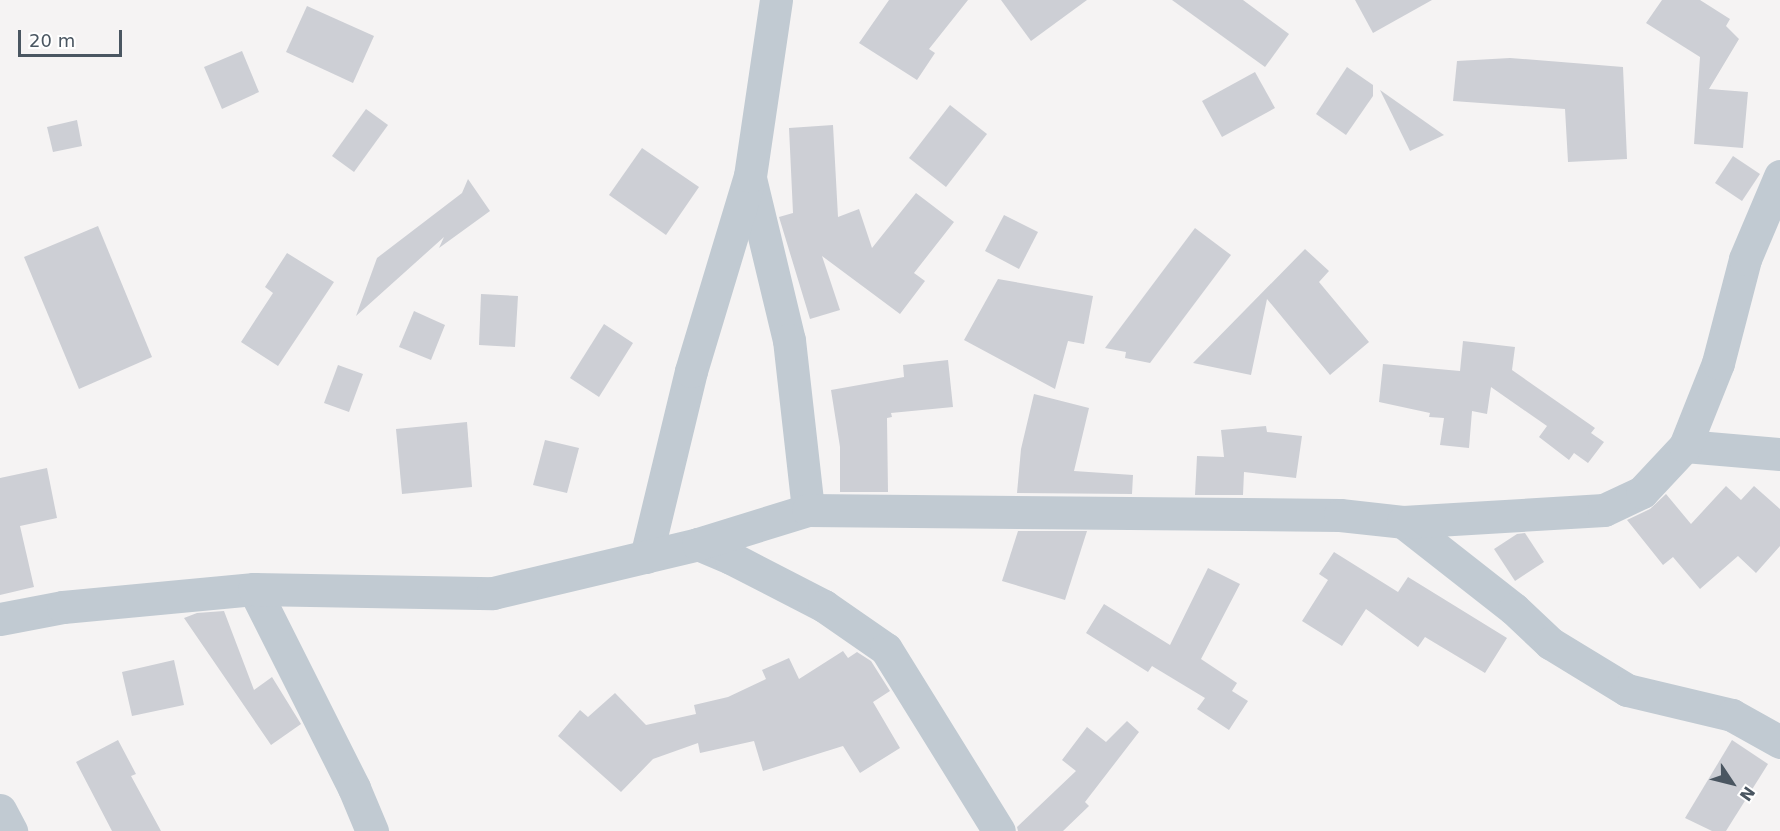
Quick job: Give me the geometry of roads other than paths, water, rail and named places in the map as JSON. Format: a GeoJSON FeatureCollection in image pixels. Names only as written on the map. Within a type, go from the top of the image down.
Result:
{"type":"FeatureCollection","features":[{"type":"Feature","properties":{"kind":"street"},"geometry":{"type":"LineString","coordinates":[[646,557],[691,371],[750,176],[776,0]]}},
{"type":"Feature","properties":{"kind":"street"},"geometry":{"type":"LineString","coordinates":[[750,176],[789,340],[808,510]]}},
{"type":"Feature","properties":{"kind":"street"},"geometry":{"type":"LineString","coordinates":[[0,619],[63,607],[254,590],[493,593],[698,544],[808,510],[1340,515],[1403,522],[1604,510],[1642,492],[1685,446],[1718,363],[1745,259],[1780,176]]}},
{"type":"Feature","properties":{"kind":"street"},"geometry":{"type":"LineString","coordinates":[[1685,446],[1780,454]]}},
{"type":"Feature","properties":{"kind":"street"},"geometry":{"type":"LineString","coordinates":[[1403,522],[1514,609],[1550,643],[1627,690],[1732,715],[1780,742]]}},
{"type":"Feature","properties":{"kind":"street"},"geometry":{"type":"LineString","coordinates":[[698,544],[731,558],[824,606],[886,649],[999,831]]}},
{"type":"Feature","properties":{"kind":"street"},"geometry":{"type":"LineString","coordinates":[[254,590],[354,788],[372,831]]}},
{"type":"Feature","properties":{"kind":"street"},"geometry":{"type":"LineString","coordinates":[[0,810],[11,831]]}}]}
